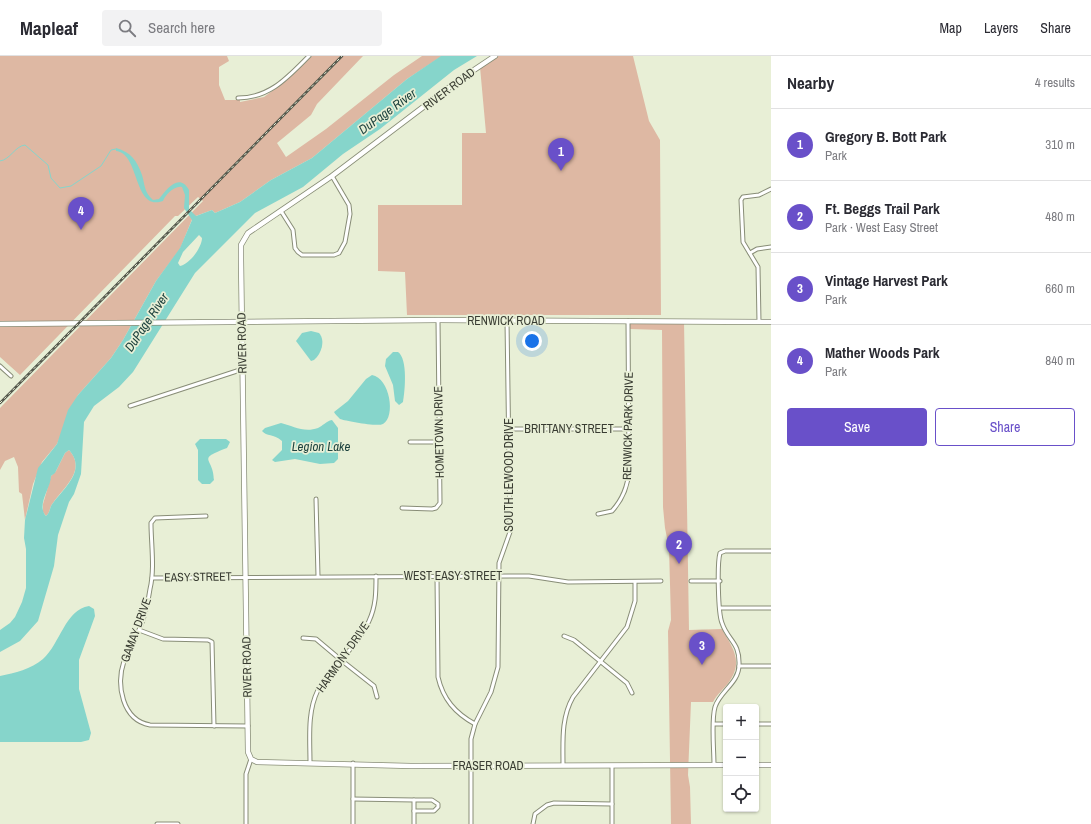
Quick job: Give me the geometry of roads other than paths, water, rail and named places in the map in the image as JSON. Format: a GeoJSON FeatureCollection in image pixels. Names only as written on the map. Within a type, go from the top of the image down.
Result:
{"type":"FeatureCollection","features":[{"type":"Feature","properties":{"kind":"street"},"geometry":{"type":"LineString","coordinates":[[238,98],[250,98],[271,90],[286,79],[309,56]]}},
{"type":"Feature","properties":{"kind":"street","name":"RIVER ROAD"},"geometry":{"type":"LineString","coordinates":[[251,759],[248,752],[243,369],[241,321],[241,260],[243,239],[248,233],[332,176],[459,80],[495,56]]}},
{"type":"Feature","properties":{"kind":"street"},"geometry":{"type":"LineString","coordinates":[[281,211],[293,230],[295,248],[302,255],[334,255],[339,253],[345,242],[350,214],[349,205],[332,176]]}},
{"type":"Feature","properties":{"kind":"street"},"geometry":{"type":"LineString","coordinates":[[759,322],[758,267],[743,242],[741,200],[743,197],[758,195],[771,189]]}},
{"type":"Feature","properties":{"kind":"street"},"geometry":{"type":"LineString","coordinates":[[750,253],[757,249],[771,247]]}},
{"type":"Feature","properties":{"kind":"street","name":"RENWICK ROAD"},"geometry":{"type":"LineString","coordinates":[[0,324],[438,320],[771,322]]}},
{"type":"Feature","properties":{"kind":"street","name":"HOMETOWN DRIVE"},"geometry":{"type":"LineString","coordinates":[[402,508],[432,509],[438,506],[438,320]]}},
{"type":"Feature","properties":{"kind":"street","name":"SOUTH LEWOOD DRIVE"},"geometry":{"type":"LineString","coordinates":[[471,824],[471,739],[475,724],[491,692],[498,667],[499,563],[510,532],[507,321]]}},
{"type":"Feature","properties":{"kind":"street","name":"RENWICK PARK DRIVE"},"geometry":{"type":"LineString","coordinates":[[598,514],[612,511],[624,493],[630,470],[628,321]]}},
{"type":"Feature","properties":{"kind":"street"},"geometry":{"type":"LineString","coordinates":[[0,366],[11,376]]}},
{"type":"Feature","properties":{"kind":"street"},"geometry":{"type":"LineString","coordinates":[[130,406],[243,369]]}},
{"type":"Feature","properties":{"kind":"street","name":"BRITTANY STREET"},"geometry":{"type":"LineString","coordinates":[[509,429],[629,429]]}},
{"type":"Feature","properties":{"kind":"street"},"geometry":{"type":"LineString","coordinates":[[410,442],[439,442]]}},
{"type":"Feature","properties":{"kind":"street"},"geometry":{"type":"LineString","coordinates":[[316,499],[318,576]]}},
{"type":"Feature","properties":{"kind":"street","name":"GAMAY DRIVE"},"geometry":{"type":"LineString","coordinates":[[206,516],[155,518],[151,522],[152,578],[148,600],[139,630],[127,654],[122,673],[122,693],[128,712],[141,724],[248,726]]}},
{"type":"Feature","properties":{"kind":"street"},"geometry":{"type":"LineString","coordinates":[[714,765],[714,712],[716,703],[737,675],[739,666],[737,647],[722,624],[720,608],[720,553],[725,551],[771,551]]}},
{"type":"Feature","properties":{"kind":"street","name":"WEST EASY STREET"},"geometry":{"type":"LineString","coordinates":[[245,576],[529,576],[568,582],[661,581]]}},
{"type":"Feature","properties":{"kind":"street","name":"EASY STREET"},"geometry":{"type":"LineString","coordinates":[[152,578],[245,576]]}},
{"type":"Feature","properties":{"kind":"street","name":"HARMONY DRIVE"},"geometry":{"type":"LineString","coordinates":[[310,763],[310,718],[314,702],[318,691],[369,622],[376,595],[376,576]]}},
{"type":"Feature","properties":{"kind":"street"},"geometry":{"type":"LineString","coordinates":[[437,576],[438,677],[441,691],[457,712],[475,724]]}},
{"type":"Feature","properties":{"kind":"street"},"geometry":{"type":"LineString","coordinates":[[691,581],[720,581]]}},
{"type":"Feature","properties":{"kind":"street"},"geometry":{"type":"LineString","coordinates":[[563,765],[563,726],[567,706],[573,696],[627,627],[635,601],[635,582]]}},
{"type":"Feature","properties":{"kind":"street"},"geometry":{"type":"LineString","coordinates":[[720,608],[771,608]]}},
{"type":"Feature","properties":{"kind":"street"},"geometry":{"type":"LineString","coordinates":[[139,630],[163,639],[212,642],[214,726]]}},
{"type":"Feature","properties":{"kind":"street"},"geometry":{"type":"LineString","coordinates":[[564,636],[574,640],[601,661],[631,687],[632,693]]}},
{"type":"Feature","properties":{"kind":"street"},"geometry":{"type":"LineString","coordinates":[[303,638],[316,639],[374,686],[377,697]]}},
{"type":"Feature","properties":{"kind":"street"},"geometry":{"type":"LineString","coordinates":[[739,666],[771,666]]}},
{"type":"Feature","properties":{"kind":"street"},"geometry":{"type":"LineString","coordinates":[[714,724],[723,724]]}},
{"type":"Feature","properties":{"kind":"street"},"geometry":{"type":"LineString","coordinates":[[759,724],[771,724]]}},
{"type":"Feature","properties":{"kind":"street"},"geometry":{"type":"LineString","coordinates":[[246,824],[246,774],[251,759]]}},
{"type":"Feature","properties":{"kind":"street","name":"FRASER ROAD"},"geometry":{"type":"LineString","coordinates":[[251,759],[257,762],[471,766],[723,765]]}},
{"type":"Feature","properties":{"kind":"street"},"geometry":{"type":"LineString","coordinates":[[353,763],[353,824]]}},
{"type":"Feature","properties":{"kind":"street"},"geometry":{"type":"LineString","coordinates":[[759,765],[771,765]]}},
{"type":"Feature","properties":{"kind":"street"},"geometry":{"type":"LineString","coordinates":[[612,766],[612,824]]}},
{"type":"Feature","properties":{"kind":"street"},"geometry":{"type":"LineString","coordinates":[[353,799],[432,800],[438,804],[434,811],[414,811]]}},
{"type":"Feature","properties":{"kind":"street"},"geometry":{"type":"LineString","coordinates":[[414,800],[414,824]]}},
{"type":"Feature","properties":{"kind":"street"},"geometry":{"type":"LineString","coordinates":[[533,824],[534,814],[546,805],[612,804]]}},
{"type":"Feature","properties":{"kind":"street"},"geometry":{"type":"LineString","coordinates":[[157,824],[178,824]]}},
{"type":"Feature","properties":{"kind":"water","name":"DuPage River"},"geometry":{"type":"Polygon","coordinates":[[[441,56],[477,56],[454,70],[380,129],[343,154],[303,187],[255,213],[195,273],[133,372],[119,387],[94,406],[84,422],[81,474],[74,494],[69,502],[58,535],[54,566],[38,621],[20,641],[0,652],[0,630],[10,623],[15,617],[22,602],[26,588],[26,549],[24,538],[25,520],[38,468],[57,444],[68,410],[78,395],[111,358],[123,340],[156,281],[180,248],[192,220],[184,208],[185,195],[182,187],[171,191],[163,201],[153,202],[146,198],[141,191],[129,161],[124,154],[116,151],[116,148],[126,152],[136,161],[142,175],[146,191],[153,200],[159,199],[173,184],[181,183],[189,190],[189,209],[196,216],[212,210],[215,213],[240,202],[271,180],[312,158],[407,79],[441,56]],[[199,235],[183,252],[178,263],[180,266],[188,262],[198,250],[202,238],[199,235]],[[69,450],[65,453],[55,473],[51,476],[43,502],[43,512],[46,516],[52,505],[68,485],[75,472],[76,465],[74,457],[69,450]]]}},
{"type":"Feature","properties":{"kind":"water"},"geometry":{"type":"Polygon","coordinates":[[[311,331],[319,333],[322,340],[322,347],[319,354],[314,360],[311,361],[296,341],[302,333],[311,331]]]}},
{"type":"Feature","properties":{"kind":"water"},"geometry":{"type":"Polygon","coordinates":[[[393,352],[398,352],[401,356],[405,368],[404,397],[403,402],[399,405],[395,401],[393,385],[385,366],[386,359],[393,352]]]}},
{"type":"Feature","properties":{"kind":"water"},"geometry":{"type":"Polygon","coordinates":[[[372,375],[383,383],[387,390],[390,406],[387,420],[383,424],[375,425],[340,419],[334,412],[348,401],[366,379],[372,375]]]}},
{"type":"Feature","properties":{"kind":"water","name":"Legion Lake"},"geometry":{"type":"Polygon","coordinates":[[[332,420],[338,428],[338,459],[334,463],[320,464],[295,459],[275,462],[272,460],[282,450],[282,441],[276,437],[264,433],[262,431],[265,428],[281,423],[308,430],[318,428],[332,420]]]}},
{"type":"Feature","properties":{"kind":"water"},"geometry":{"type":"Polygon","coordinates":[[[200,439],[226,439],[230,442],[227,448],[209,457],[208,460],[212,467],[214,480],[210,484],[202,484],[198,480],[198,450],[195,444],[200,439]]]}},
{"type":"Feature","properties":{"kind":"water"},"geometry":{"type":"Polygon","coordinates":[[[89,606],[94,609],[95,616],[79,660],[79,689],[91,733],[89,740],[81,742],[0,742],[0,676],[28,668],[43,659],[49,653],[63,628],[74,614],[89,606]]]}},
{"type":"Feature","properties":{"kind":"waterway"},"geometry":{"type":"LineString","coordinates":[[0,161],[4,160],[18,148],[25,145],[48,165],[51,178],[60,188],[71,186],[101,166],[111,150],[116,149]]}},
{"type":"Feature","properties":{"kind":"railway"},"geometry":{"type":"LineString","coordinates":[[0,403],[342,56]]}},
{"type":"Feature","properties":{"kind":"place","name":"Gregory B. Bott Park"},"geometry":{"type":"Point","coordinates":[561,171]}},
{"type":"Feature","properties":{"kind":"place","name":"Mather Woods Park"},"geometry":{"type":"Point","coordinates":[81,230]}},
{"type":"Feature","properties":{"kind":"place","name":"Ft. Beggs Trail Park"},"geometry":{"type":"Point","coordinates":[679,564]}},
{"type":"Feature","properties":{"kind":"place","name":"Vintage Harvest Park"},"geometry":{"type":"Point","coordinates":[702,665]}}]}
